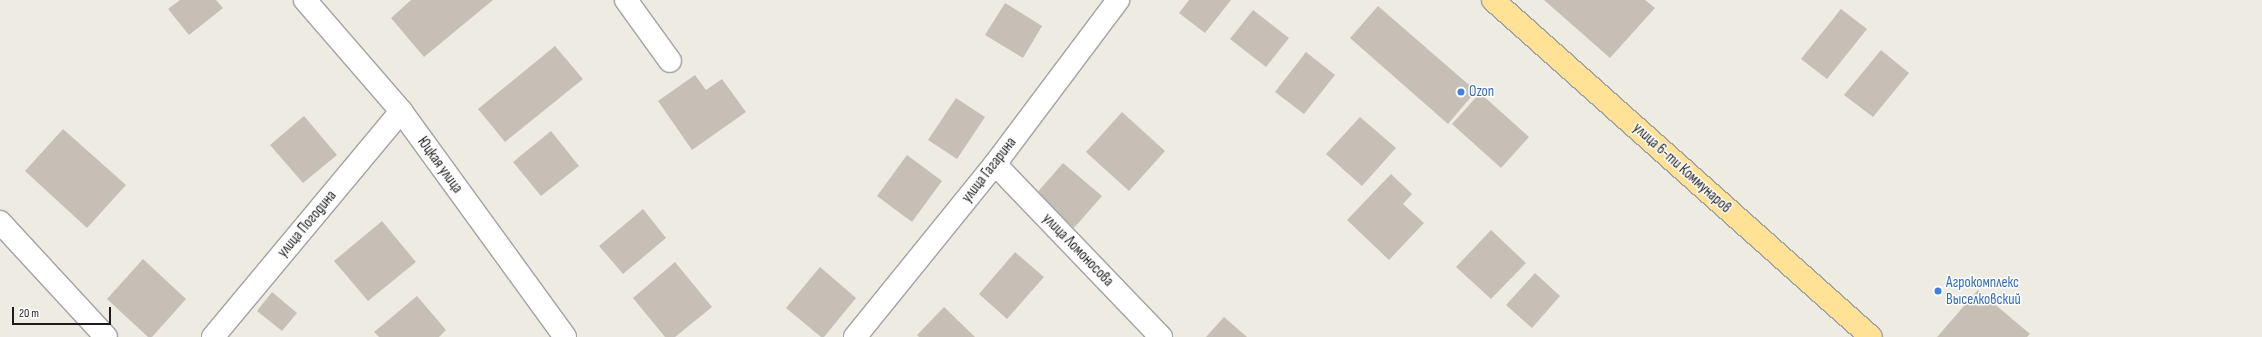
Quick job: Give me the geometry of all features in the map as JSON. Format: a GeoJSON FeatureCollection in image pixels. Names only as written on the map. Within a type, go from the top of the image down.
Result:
{"type":"FeatureCollection","features":[{"type":"Feature","properties":{"kind":"main road","name":"улица 6-ти Коммунаров"},"geometry":{"type":"LineString","coordinates":[[1493,0],[1871,337]]}},
{"type":"Feature","properties":{"kind":"street","name":"Юцкая улица"},"geometry":{"type":"LineString","coordinates":[[305,0],[401,111],[565,337]]}},
{"type":"Feature","properties":{"kind":"street"},"geometry":{"type":"LineString","coordinates":[[626,0],[670,61]]}},
{"type":"Feature","properties":{"kind":"street","name":"улица Гагарина"},"geometry":{"type":"LineString","coordinates":[[855,337],[995,164],[1118,0]]}},
{"type":"Feature","properties":{"kind":"street","name":"улица Погодина"},"geometry":{"type":"LineString","coordinates":[[213,337],[401,111]]}},
{"type":"Feature","properties":{"kind":"street","name":"улица Ломоносова"},"geometry":{"type":"LineString","coordinates":[[995,164],[1161,337]]}},
{"type":"Feature","properties":{"kind":"street"},"geometry":{"type":"LineString","coordinates":[[0,222],[106,337]]}},
{"type":"Feature","properties":{"kind":"building"},"geometry":{"type":"Polygon","coordinates":[[[180,0],[216,0],[223,8],[189,35],[168,9],[180,0]]]}},
{"type":"Feature","properties":{"kind":"building"},"geometry":{"type":"Polygon","coordinates":[[[411,0],[493,0],[424,57],[391,18],[411,0]]]}},
{"type":"Feature","properties":{"kind":"building"},"geometry":{"type":"Polygon","coordinates":[[[1189,0],[1231,0],[1205,33],[1179,13],[1189,0]]]}},
{"type":"Feature","properties":{"kind":"building"},"geometry":{"type":"Polygon","coordinates":[[[1544,0],[1645,0],[1655,8],[1610,58],[1544,0]]]}},
{"type":"Feature","properties":{"kind":"building"},"geometry":{"type":"Polygon","coordinates":[[[1005,3],[1042,26],[1023,58],[985,35],[1005,3]]]}},
{"type":"Feature","properties":{"kind":"building"},"geometry":{"type":"Polygon","coordinates":[[[1378,6],[1476,91],[1448,124],[1350,38],[1378,6]]]}},
{"type":"Feature","properties":{"kind":"building"},"geometry":{"type":"Polygon","coordinates":[[[1841,9],[1867,29],[1827,79],[1801,59],[1841,9]]]}},
{"type":"Feature","properties":{"kind":"building"},"geometry":{"type":"Polygon","coordinates":[[[1253,10],[1289,38],[1266,67],[1230,39],[1253,10]]]}},
{"type":"Feature","properties":{"kind":"building"},"geometry":{"type":"Polygon","coordinates":[[[555,46],[583,79],[505,142],[478,109],[555,46]]]}},
{"type":"Feature","properties":{"kind":"building"},"geometry":{"type":"Polygon","coordinates":[[[1881,50],[1909,73],[1873,117],[1844,95],[1881,50]]]}},
{"type":"Feature","properties":{"kind":"building"},"geometry":{"type":"Polygon","coordinates":[[[1306,52],[1335,75],[1304,114],[1275,92],[1306,52]]]}},
{"type":"Feature","properties":{"kind":"building"},"geometry":{"type":"Polygon","coordinates":[[[695,75],[706,90],[722,79],[746,112],[692,150],[658,101],[695,75]]]}},
{"type":"Feature","properties":{"kind":"building"},"geometry":{"type":"Polygon","coordinates":[[[1480,93],[1529,137],[1501,168],[1452,124],[1480,93]]]}},
{"type":"Feature","properties":{"kind":"building"},"geometry":{"type":"Polygon","coordinates":[[[956,98],[985,117],[957,159],[928,140],[956,98]]]}},
{"type":"Feature","properties":{"kind":"building"},"geometry":{"type":"Polygon","coordinates":[[[1122,112],[1165,151],[1129,191],[1086,152],[1122,112]]]}},
{"type":"Feature","properties":{"kind":"building"},"geometry":{"type":"Polygon","coordinates":[[[304,116],[337,155],[303,183],[270,145],[304,116]]]}},
{"type":"Feature","properties":{"kind":"building"},"geometry":{"type":"Polygon","coordinates":[[[1360,117],[1396,148],[1362,186],[1326,154],[1360,117]]]}},
{"type":"Feature","properties":{"kind":"building"},"geometry":{"type":"Polygon","coordinates":[[[63,129],[126,185],[87,228],[25,171],[63,129]]]}},
{"type":"Feature","properties":{"kind":"building"},"geometry":{"type":"Polygon","coordinates":[[[551,131],[579,166],[541,196],[513,162],[551,131]]]}},
{"type":"Feature","properties":{"kind":"building"},"geometry":{"type":"Polygon","coordinates":[[[907,155],[942,181],[912,222],[877,196],[907,155]]]}},
{"type":"Feature","properties":{"kind":"building"},"geometry":{"type":"Polygon","coordinates":[[[1063,163],[1102,196],[1074,228],[1035,195],[1063,163]]]}},
{"type":"Feature","properties":{"kind":"building"},"geometry":{"type":"Polygon","coordinates":[[[1391,174],[1412,194],[1403,204],[1424,223],[1389,260],[1347,220],[1391,174]]]}},
{"type":"Feature","properties":{"kind":"building"},"geometry":{"type":"Polygon","coordinates":[[[643,209],[666,238],[623,274],[599,246],[643,209]]]}},
{"type":"Feature","properties":{"kind":"building"},"geometry":{"type":"Polygon","coordinates":[[[382,221],[416,262],[368,301],[334,261],[382,221]]]}},
{"type":"Feature","properties":{"kind":"building"},"geometry":{"type":"Polygon","coordinates":[[[1491,230],[1526,263],[1491,299],[1456,267],[1491,230]]]}},
{"type":"Feature","properties":{"kind":"building"},"geometry":{"type":"Polygon","coordinates":[[[1015,252],[1044,277],[1007,319],[979,294],[1015,252]]]}},
{"type":"Feature","properties":{"kind":"building"},"geometry":{"type":"Polygon","coordinates":[[[143,259],[186,299],[152,337],[148,337],[107,299],[143,259]]]}},
{"type":"Feature","properties":{"kind":"building"},"geometry":{"type":"Polygon","coordinates":[[[675,262],[712,307],[675,337],[665,337],[633,298],[675,262]]]}},
{"type":"Feature","properties":{"kind":"building"},"geometry":{"type":"Polygon","coordinates":[[[820,267],[856,298],[824,337],[821,337],[786,308],[820,267]]]}},
{"type":"Feature","properties":{"kind":"building"},"geometry":{"type":"Polygon","coordinates":[[[1535,273],[1560,296],[1532,328],[1506,305],[1535,273]]]}},
{"type":"Feature","properties":{"kind":"building"},"geometry":{"type":"Polygon","coordinates":[[[1978,290],[2030,334],[2027,337],[1937,337],[1978,290]]]}},
{"type":"Feature","properties":{"kind":"building"},"geometry":{"type":"Polygon","coordinates":[[[272,292],[297,313],[282,331],[257,311],[272,292]]]}},
{"type":"Feature","properties":{"kind":"building"},"geometry":{"type":"Polygon","coordinates":[[[417,296],[446,330],[439,337],[379,337],[374,332],[417,296]]]}},
{"type":"Feature","properties":{"kind":"building"},"geometry":{"type":"Polygon","coordinates":[[[944,307],[975,337],[919,337],[917,335],[944,307]]]}},
{"type":"Feature","properties":{"kind":"building"},"geometry":{"type":"Polygon","coordinates":[[[1224,317],[1247,337],[1206,337],[1224,317]]]}},
{"type":"Feature","properties":{"kind":"place","name":"Ozon"},"geometry":{"type":"Point","coordinates":[1461,92]}},
{"type":"Feature","properties":{"kind":"place","name":"Агрокомплекс Выселковский"},"geometry":{"type":"Point","coordinates":[1938,291]}}]}
